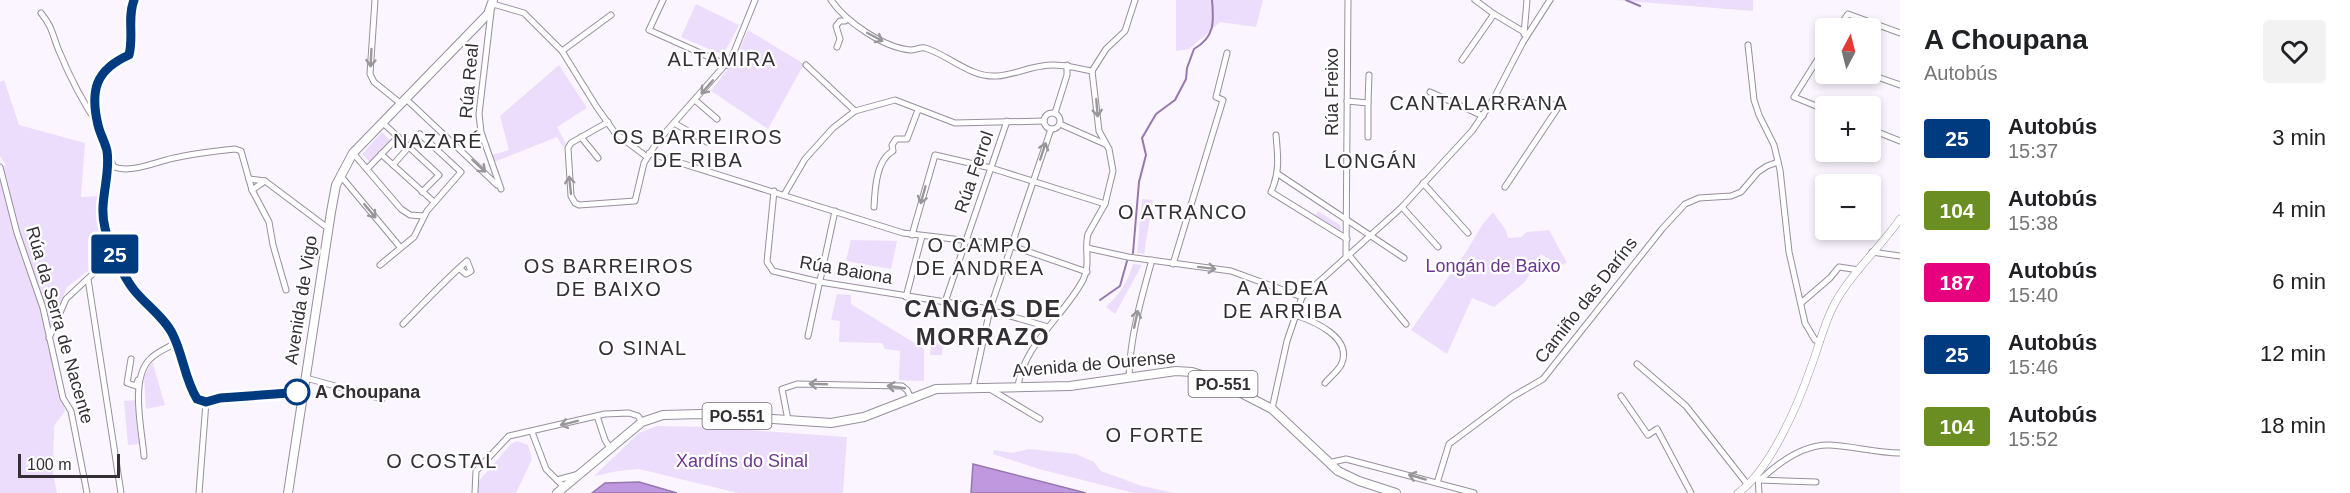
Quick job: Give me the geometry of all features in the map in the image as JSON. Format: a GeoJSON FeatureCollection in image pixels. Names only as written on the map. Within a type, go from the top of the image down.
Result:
{"type":"FeatureCollection","features":[{"type":"Feature","properties":{"kind":"main road","name":"Avenida de Vigo"},"geometry":{"type":"LineString","coordinates":[[288,493],[328,229],[340,175],[353,153],[402,100],[466,37],[493,4]]}},
{"type":"Feature","properties":{"kind":"main road","name":"Avenida de Ourense"},"geometry":{"type":"LineString","coordinates":[[973,389],[1070,386],[1176,371],[1192,372],[1212,378],[1272,409],[1328,463],[1346,476],[1396,493]]}},
{"type":"Feature","properties":{"kind":"main road","name":"PO-551"},"geometry":{"type":"LineString","coordinates":[[559,487],[580,473],[642,422],[652,417],[675,413],[831,423],[854,420],[936,389],[973,389]]}},
{"type":"Feature","properties":{"kind":"street"},"geometry":{"type":"LineString","coordinates":[[134,0],[129,12],[132,42],[129,55],[103,71],[96,83],[97,124],[114,167],[155,164],[177,157],[235,149],[241,151],[252,190],[269,222],[286,290]]}},
{"type":"Feature","properties":{"kind":"street"},"geometry":{"type":"LineString","coordinates":[[375,0],[370,74],[374,82],[402,100]]}},
{"type":"Feature","properties":{"kind":"street"},"geometry":{"type":"LineString","coordinates":[[663,0],[650,30],[727,64]]}},
{"type":"Feature","properties":{"kind":"street"},"geometry":{"type":"LineString","coordinates":[[608,122],[571,143],[568,152],[571,196],[579,205],[635,201],[648,155],[732,57],[755,0]]}},
{"type":"Feature","properties":{"kind":"street"},"geometry":{"type":"LineString","coordinates":[[831,0],[838,11],[878,40],[911,50],[923,48],[978,74],[997,76],[1044,65],[1067,65],[1092,71]]}},
{"type":"Feature","properties":{"kind":"street"},"geometry":{"type":"LineString","coordinates":[[1018,387],[1024,365],[1048,327],[1068,304],[1087,272],[1088,234],[1105,204],[1113,171],[1110,155],[1099,131],[1092,71],[1106,49],[1125,31],[1135,0]]}},
{"type":"Feature","properties":{"kind":"street","name":"Rúa Freixo"},"geometry":{"type":"LineString","coordinates":[[1347,255],[1348,0]]}},
{"type":"Feature","properties":{"kind":"street"},"geometry":{"type":"LineString","coordinates":[[1475,0],[1524,32]]}},
{"type":"Feature","properties":{"kind":"street"},"geometry":{"type":"LineString","coordinates":[[1523,42],[1526,0]]}},
{"type":"Feature","properties":{"kind":"street"},"geometry":{"type":"LineString","coordinates":[[1272,409],[1295,315],[1302,297],[1402,207],[1483,116],[1523,42],[1550,0]]}},
{"type":"Feature","properties":{"kind":"street"},"geometry":{"type":"LineString","coordinates":[[493,4],[524,13],[562,51],[615,133],[648,155],[912,235],[1012,246],[1087,272]]}},
{"type":"Feature","properties":{"kind":"street","name":"Rúa Real"},"geometry":{"type":"LineString","coordinates":[[402,100],[501,189],[481,132],[479,114],[493,4]]}},
{"type":"Feature","properties":{"kind":"street"},"geometry":{"type":"LineString","coordinates":[[41,13],[52,27],[58,50],[97,124]]}},
{"type":"Feature","properties":{"kind":"street"},"geometry":{"type":"LineString","coordinates":[[1462,60],[1494,14]]}},
{"type":"Feature","properties":{"kind":"street"},"geometry":{"type":"LineString","coordinates":[[1845,18],[1848,14],[1859,18]]}},
{"type":"Feature","properties":{"kind":"street"},"geometry":{"type":"LineString","coordinates":[[562,51],[611,15]]}},
{"type":"Feature","properties":{"kind":"street"},"geometry":{"type":"LineString","coordinates":[[837,47],[840,39],[836,26],[840,21],[848,19]]}},
{"type":"Feature","properties":{"kind":"street"},"geometry":{"type":"LineString","coordinates":[[1881,26],[1900,33]]}},
{"type":"Feature","properties":{"kind":"street"},"geometry":{"type":"LineString","coordinates":[[1748,45],[1754,100],[1774,146],[1778,162],[1789,252],[1804,323],[1815,340],[1820,342]]}},
{"type":"Feature","properties":{"kind":"street"},"geometry":{"type":"LineString","coordinates":[[1173,264],[1223,100],[1216,97],[1227,53]]}},
{"type":"Feature","properties":{"kind":"street"},"geometry":{"type":"LineString","coordinates":[[806,65],[855,111]]}},
{"type":"Feature","properties":{"kind":"street"},"geometry":{"type":"LineString","coordinates":[[1055,113],[1067,75],[1067,65]]}},
{"type":"Feature","properties":{"kind":"street"},"geometry":{"type":"LineString","coordinates":[[1815,67],[1794,97],[1815,106]]}},
{"type":"Feature","properties":{"kind":"street"},"geometry":{"type":"LineString","coordinates":[[1368,137],[1369,75]]}},
{"type":"Feature","properties":{"kind":"street"},"geometry":{"type":"LineString","coordinates":[[1881,78],[1900,85]]}},
{"type":"Feature","properties":{"kind":"street"},"geometry":{"type":"LineString","coordinates":[[1430,92],[1483,116]]}},
{"type":"Feature","properties":{"kind":"street"},"geometry":{"type":"LineString","coordinates":[[695,100],[717,119]]}},
{"type":"Feature","properties":{"kind":"street"},"geometry":{"type":"LineString","coordinates":[[784,195],[805,159],[832,128],[855,111],[895,100],[946,122],[963,124],[1044,121]]}},
{"type":"Feature","properties":{"kind":"street"},"geometry":{"type":"LineString","coordinates":[[1493,100],[1555,105],[1557,109],[1505,187]]}},
{"type":"Feature","properties":{"kind":"street"},"geometry":{"type":"LineString","coordinates":[[1347,101],[1368,103]]}},
{"type":"Feature","properties":{"kind":"street"},"geometry":{"type":"LineString","coordinates":[[874,207],[876,179],[887,154],[893,151],[892,145],[896,139],[907,139],[918,110]]}},
{"type":"Feature","properties":{"kind":"street"},"geometry":{"type":"LineString","coordinates":[[1051,129],[1044,121],[1046,115],[1055,113]]}},
{"type":"Feature","properties":{"kind":"street"},"geometry":{"type":"LineString","coordinates":[[1051,129],[1055,129],[1060,124],[1060,117],[1055,113]]}},
{"type":"Feature","properties":{"kind":"street","name":"Rúa Ferrol"},"geometry":{"type":"LineString","coordinates":[[945,302],[1007,121]]}},
{"type":"Feature","properties":{"kind":"street"},"geometry":{"type":"LineString","coordinates":[[382,122],[450,185]]}},
{"type":"Feature","properties":{"kind":"street"},"geometry":{"type":"LineString","coordinates":[[674,123],[707,142]]}},
{"type":"Feature","properties":{"kind":"street"},"geometry":{"type":"LineString","coordinates":[[1060,124],[1106,144]]}},
{"type":"Feature","properties":{"kind":"street"},"geometry":{"type":"LineString","coordinates":[[973,389],[990,309],[1051,129]]}},
{"type":"Feature","properties":{"kind":"street"},"geometry":{"type":"LineString","coordinates":[[1881,133],[1898,140],[1900,132]]}},
{"type":"Feature","properties":{"kind":"street"},"geometry":{"type":"LineString","coordinates":[[380,264],[417,234],[424,216],[461,172],[420,134],[393,165]]}},
{"type":"Feature","properties":{"kind":"street"},"geometry":{"type":"LineString","coordinates":[[1276,135],[1279,164],[1271,192],[1347,239]]}},
{"type":"Feature","properties":{"kind":"street"},"geometry":{"type":"LineString","coordinates":[[368,169],[398,136]]}},
{"type":"Feature","properties":{"kind":"street"},"geometry":{"type":"LineString","coordinates":[[581,137],[598,158]]}},
{"type":"Feature","properties":{"kind":"street"},"geometry":{"type":"LineString","coordinates":[[106,151],[108,169],[102,211],[105,230],[133,289],[172,333],[197,399],[206,402],[220,398],[303,392]]}},
{"type":"Feature","properties":{"kind":"street"},"geometry":{"type":"LineString","coordinates":[[353,153],[401,209],[410,214],[424,216]]}},
{"type":"Feature","properties":{"kind":"street"},"geometry":{"type":"LineString","coordinates":[[381,154],[434,202]]}},
{"type":"Feature","properties":{"kind":"street"},"geometry":{"type":"LineString","coordinates":[[912,235],[935,155],[991,168],[1105,204]]}},
{"type":"Feature","properties":{"kind":"street","name":"Camiño das Daríns"},"geometry":{"type":"LineString","coordinates":[[1437,483],[1449,444],[1512,397],[1543,379],[1662,228],[1685,204],[1699,198],[1731,196],[1741,192],[1758,172],[1778,162]]}},
{"type":"Feature","properties":{"kind":"street","name":"Rúa da Serra de Nacente"},"geometry":{"type":"LineString","coordinates":[[0,167],[17,233],[42,308],[63,398],[71,411],[87,493]]}},
{"type":"Feature","properties":{"kind":"street"},"geometry":{"type":"LineString","coordinates":[[1278,174],[1404,258]]}},
{"type":"Feature","properties":{"kind":"street"},"geometry":{"type":"LineString","coordinates":[[340,175],[400,247]]}},
{"type":"Feature","properties":{"kind":"street"},"geometry":{"type":"LineString","coordinates":[[422,192],[439,175]]}},
{"type":"Feature","properties":{"kind":"street"},"geometry":{"type":"LineString","coordinates":[[249,179],[267,182],[328,229]]}},
{"type":"Feature","properties":{"kind":"street"},"geometry":{"type":"LineString","coordinates":[[252,190],[267,182]]}},
{"type":"Feature","properties":{"kind":"street"},"geometry":{"type":"LineString","coordinates":[[1423,183],[1468,233]]}},
{"type":"Feature","properties":{"kind":"street","name":"Rúa Baiona"},"geometry":{"type":"LineString","coordinates":[[774,192],[767,262],[771,270],[820,282],[990,309],[1048,327]]}},
{"type":"Feature","properties":{"kind":"street"},"geometry":{"type":"LineString","coordinates":[[1402,207],[1438,247]]}},
{"type":"Feature","properties":{"kind":"street"},"geometry":{"type":"LineString","coordinates":[[808,336],[835,211]]}},
{"type":"Feature","properties":{"kind":"street"},"geometry":{"type":"LineString","coordinates":[[1759,493],[1759,478],[1804,388],[1836,301],[1900,219]]}},
{"type":"Feature","properties":{"kind":"street"},"geometry":{"type":"LineString","coordinates":[[906,297],[922,236]]}},
{"type":"Feature","properties":{"kind":"street"},"geometry":{"type":"LineString","coordinates":[[1879,244],[1884,254]]}},
{"type":"Feature","properties":{"kind":"street"},"geometry":{"type":"LineString","coordinates":[[1087,248],[1173,264],[1232,271],[1302,297]]}},
{"type":"Feature","properties":{"kind":"street"},"geometry":{"type":"LineString","coordinates":[[1872,252],[1900,256]]}},
{"type":"Feature","properties":{"kind":"street"},"geometry":{"type":"LineString","coordinates":[[49,338],[66,299],[115,253]]}},
{"type":"Feature","properties":{"kind":"street"},"geometry":{"type":"LineString","coordinates":[[1347,255],[1406,324]]}},
{"type":"Feature","properties":{"kind":"street"},"geometry":{"type":"LineString","coordinates":[[1129,377],[1136,320],[1152,260]]}},
{"type":"Feature","properties":{"kind":"street"},"geometry":{"type":"LineString","coordinates":[[1801,303],[1839,267],[1859,270]]}},
{"type":"Feature","properties":{"kind":"street"},"geometry":{"type":"LineString","coordinates":[[403,324],[459,268]]}},
{"type":"Feature","properties":{"kind":"street"},"geometry":{"type":"LineString","coordinates":[[88,279],[121,493]]}},
{"type":"Feature","properties":{"kind":"street"},"geometry":{"type":"LineString","coordinates":[[1295,315],[1315,322],[1330,332],[1343,351],[1340,366],[1325,382]]}},
{"type":"Feature","properties":{"kind":"street"},"geometry":{"type":"LineString","coordinates":[[131,360],[127,383],[136,386],[141,371],[154,354],[176,343]]}},
{"type":"Feature","properties":{"kind":"street"},"geometry":{"type":"LineString","coordinates":[[1637,364],[1686,406],[1748,485]]}},
{"type":"Feature","properties":{"kind":"street"},"geometry":{"type":"LineString","coordinates":[[139,378],[144,456]]}},
{"type":"Feature","properties":{"kind":"street"},"geometry":{"type":"LineString","coordinates":[[306,378],[382,399]]}},
{"type":"Feature","properties":{"kind":"street"},"geometry":{"type":"LineString","coordinates":[[788,420],[782,389],[797,384],[902,386],[911,398]]}},
{"type":"Feature","properties":{"kind":"street"},"geometry":{"type":"LineString","coordinates":[[990,388],[1040,419]]}},
{"type":"Feature","properties":{"kind":"street"},"geometry":{"type":"LineString","coordinates":[[1621,396],[1648,435],[1658,429],[1691,493]]}},
{"type":"Feature","properties":{"kind":"street"},"geometry":{"type":"LineString","coordinates":[[199,493],[206,402]]}},
{"type":"Feature","properties":{"kind":"street"},"geometry":{"type":"LineString","coordinates":[[475,493],[476,471],[509,436],[597,416],[629,413],[638,416],[642,422]]}},
{"type":"Feature","properties":{"kind":"street"},"geometry":{"type":"LineString","coordinates":[[597,416],[610,448]]}},
{"type":"Feature","properties":{"kind":"street"},"geometry":{"type":"LineString","coordinates":[[532,432],[541,459],[559,487]]}},
{"type":"Feature","properties":{"kind":"street"},"geometry":{"type":"LineString","coordinates":[[1738,493],[1774,466],[1819,446],[1831,445],[1877,453],[1900,453]]}},
{"type":"Feature","properties":{"kind":"street"},"geometry":{"type":"LineString","coordinates":[[1328,463],[1346,459],[1437,483],[1449,490],[1474,493]]}},
{"type":"Feature","properties":{"kind":"street"},"geometry":{"type":"LineString","coordinates":[[1759,478],[1816,482]]}},
{"type":"Feature","properties":{"kind":"green space"},"geometry":{"type":"Polygon","coordinates":[[[1176,0],[1263,0],[1256,27],[1220,22],[1189,49],[1176,51],[1176,0]]]}},
{"type":"Feature","properties":{"kind":"green space"},"geometry":{"type":"Polygon","coordinates":[[[1615,0],[1753,0],[1753,11],[1615,0]]]}},
{"type":"Feature","properties":{"kind":"green space"},"geometry":{"type":"Polygon","coordinates":[[[696,4],[739,25],[723,55],[681,37],[696,4]]]}},
{"type":"Feature","properties":{"kind":"green space"},"geometry":{"type":"Polygon","coordinates":[[[748,30],[804,64],[768,129],[711,91],[736,58],[748,30]]]}},
{"type":"Feature","properties":{"kind":"green space"},"geometry":{"type":"Polygon","coordinates":[[[559,65],[587,108],[557,127],[566,144],[563,147],[557,137],[494,162],[492,155],[509,150],[500,116],[559,65]]]}},
{"type":"Feature","properties":{"kind":"green space"},"geometry":{"type":"Polygon","coordinates":[[[4,80],[19,125],[85,143],[81,197],[99,196],[105,249],[88,271],[67,287],[46,337],[65,411],[54,426],[53,473],[57,493],[0,493],[0,168],[6,165],[0,156],[0,82],[4,80]]]}},
{"type":"Feature","properties":{"kind":"green space"},"geometry":{"type":"Polygon","coordinates":[[[382,132],[390,140],[370,162],[362,154],[382,132]]]}},
{"type":"Feature","properties":{"kind":"green space"},"geometry":{"type":"Polygon","coordinates":[[[1142,199],[1153,200],[1144,254],[1137,253],[1142,199]]]}},
{"type":"Feature","properties":{"kind":"green space"},"geometry":{"type":"Polygon","coordinates":[[[1318,211],[1340,225],[1340,232],[1315,217],[1318,211]]]}},
{"type":"Feature","properties":{"kind":"green space","name":"Longán de Baixo"},"geometry":{"type":"Polygon","coordinates":[[[1493,212],[1505,229],[1508,238],[1521,237],[1527,232],[1549,230],[1567,263],[1559,266],[1541,254],[1525,282],[1494,307],[1472,298],[1447,354],[1411,330],[1493,212]]]}},
{"type":"Feature","properties":{"kind":"green space"},"geometry":{"type":"Polygon","coordinates":[[[851,240],[897,241],[891,269],[846,261],[851,240]]]}},
{"type":"Feature","properties":{"kind":"green space"},"geometry":{"type":"Polygon","coordinates":[[[1133,264],[1142,265],[1115,314],[1106,307],[1122,288],[1133,264]]]}},
{"type":"Feature","properties":{"kind":"green space"},"geometry":{"type":"Polygon","coordinates":[[[837,294],[851,295],[851,304],[924,349],[924,381],[899,380],[900,351],[885,349],[882,343],[839,342],[840,321],[831,320],[837,294]]]}},
{"type":"Feature","properties":{"kind":"green space"},"geometry":{"type":"Polygon","coordinates":[[[938,333],[943,336],[942,355],[930,355],[931,344],[938,333]]]}},
{"type":"Feature","properties":{"kind":"green space"},"geometry":{"type":"Polygon","coordinates":[[[152,361],[165,405],[146,409],[144,377],[152,361]]]}},
{"type":"Feature","properties":{"kind":"green space"},"geometry":{"type":"Polygon","coordinates":[[[136,400],[139,444],[128,445],[124,401],[136,400]]]}},
{"type":"Feature","properties":{"kind":"green space","name":"Xardíns do Sinal"},"geometry":{"type":"Polygon","coordinates":[[[657,426],[707,427],[847,437],[843,493],[738,493],[639,469],[594,476],[639,433],[657,426]]]}},
{"type":"Feature","properties":{"kind":"green space"},"geometry":{"type":"Polygon","coordinates":[[[517,441],[528,445],[532,459],[516,493],[478,493],[479,481],[511,444],[517,441]]]}},
{"type":"Feature","properties":{"kind":"green space"},"geometry":{"type":"Polygon","coordinates":[[[1029,449],[1076,454],[1094,462],[1101,471],[1142,486],[1174,493],[1134,493],[1039,469],[993,454],[994,450],[1013,453],[1029,449]]]}},
{"type":"Feature","properties":{"kind":"shaded area"},"geometry":{"type":"Polygon","coordinates":[[[973,464],[1086,493],[971,493],[973,464]]]}},
{"type":"Feature","properties":{"kind":"shaded area"},"geometry":{"type":"Polygon","coordinates":[[[639,482],[677,493],[592,493],[605,483],[639,482]]]}},
{"type":"Feature","properties":{"kind":"waterway"},"geometry":{"type":"LineString","coordinates":[[1133,253],[1139,182],[1146,155],[1142,138],[1156,114],[1175,100],[1186,79],[1187,68],[1194,49],[1209,34],[1213,22],[1212,0]]}},
{"type":"Feature","properties":{"kind":"waterway"},"geometry":{"type":"LineString","coordinates":[[1626,0],[1640,6]]}},
{"type":"Feature","properties":{"kind":"waterway"},"geometry":{"type":"LineString","coordinates":[[1100,300],[1120,286],[1127,261]]}},
{"type":"Feature","properties":{"kind":"bus line","name":"25"},"geometry":{"type":"LineString","coordinates":[[134,0],[129,12],[132,42],[129,55],[103,71],[96,83],[97,124],[102,134],[108,169],[102,211],[105,230],[129,283],[172,333],[197,399],[206,402],[249,395],[303,392]]}},
{"type":"Feature","properties":{"kind":"place","name":"A Choupana"},"geometry":{"type":"Point","coordinates":[297,392]}},
{"type":"Feature","properties":{"kind":"district","name":"ALTAMIRA"},"geometry":{"type":"Point","coordinates":[722,59]}},
{"type":"Feature","properties":{"kind":"district","name":"CANTALARRANA"},"geometry":{"type":"Point","coordinates":[1479,103]}},
{"type":"Feature","properties":{"kind":"district","name":"NAZARÉ"},"geometry":{"type":"Point","coordinates":[438,141]}},
{"type":"Feature","properties":{"kind":"district","name":"OS BARREIROS DE RIBA"},"geometry":{"type":"Point","coordinates":[698,148]}},
{"type":"Feature","properties":{"kind":"district","name":"LONGÁN"},"geometry":{"type":"Point","coordinates":[1371,161]}},
{"type":"Feature","properties":{"kind":"district","name":"O ATRANCO"},"geometry":{"type":"Point","coordinates":[1183,212]}},
{"type":"Feature","properties":{"kind":"district","name":"O CAMPO DE ANDREA"},"geometry":{"type":"Point","coordinates":[980,256]}},
{"type":"Feature","properties":{"kind":"district","name":"OS BARREIROS DE BAIXO"},"geometry":{"type":"Point","coordinates":[609,278]}},
{"type":"Feature","properties":{"kind":"district","name":"A ALDEA DE ARRIBA"},"geometry":{"type":"Point","coordinates":[1283,300]}},
{"type":"Feature","properties":{"kind":"district","name":"CANGAS DE MORRAZO"},"geometry":{"type":"Point","coordinates":[983,323]}},
{"type":"Feature","properties":{"kind":"district","name":"O SINAL"},"geometry":{"type":"Point","coordinates":[643,348]}},
{"type":"Feature","properties":{"kind":"district","name":"O FORTE"},"geometry":{"type":"Point","coordinates":[1155,435]}},
{"type":"Feature","properties":{"kind":"district","name":"O COSTAL"},"geometry":{"type":"Point","coordinates":[442,461]}}]}
